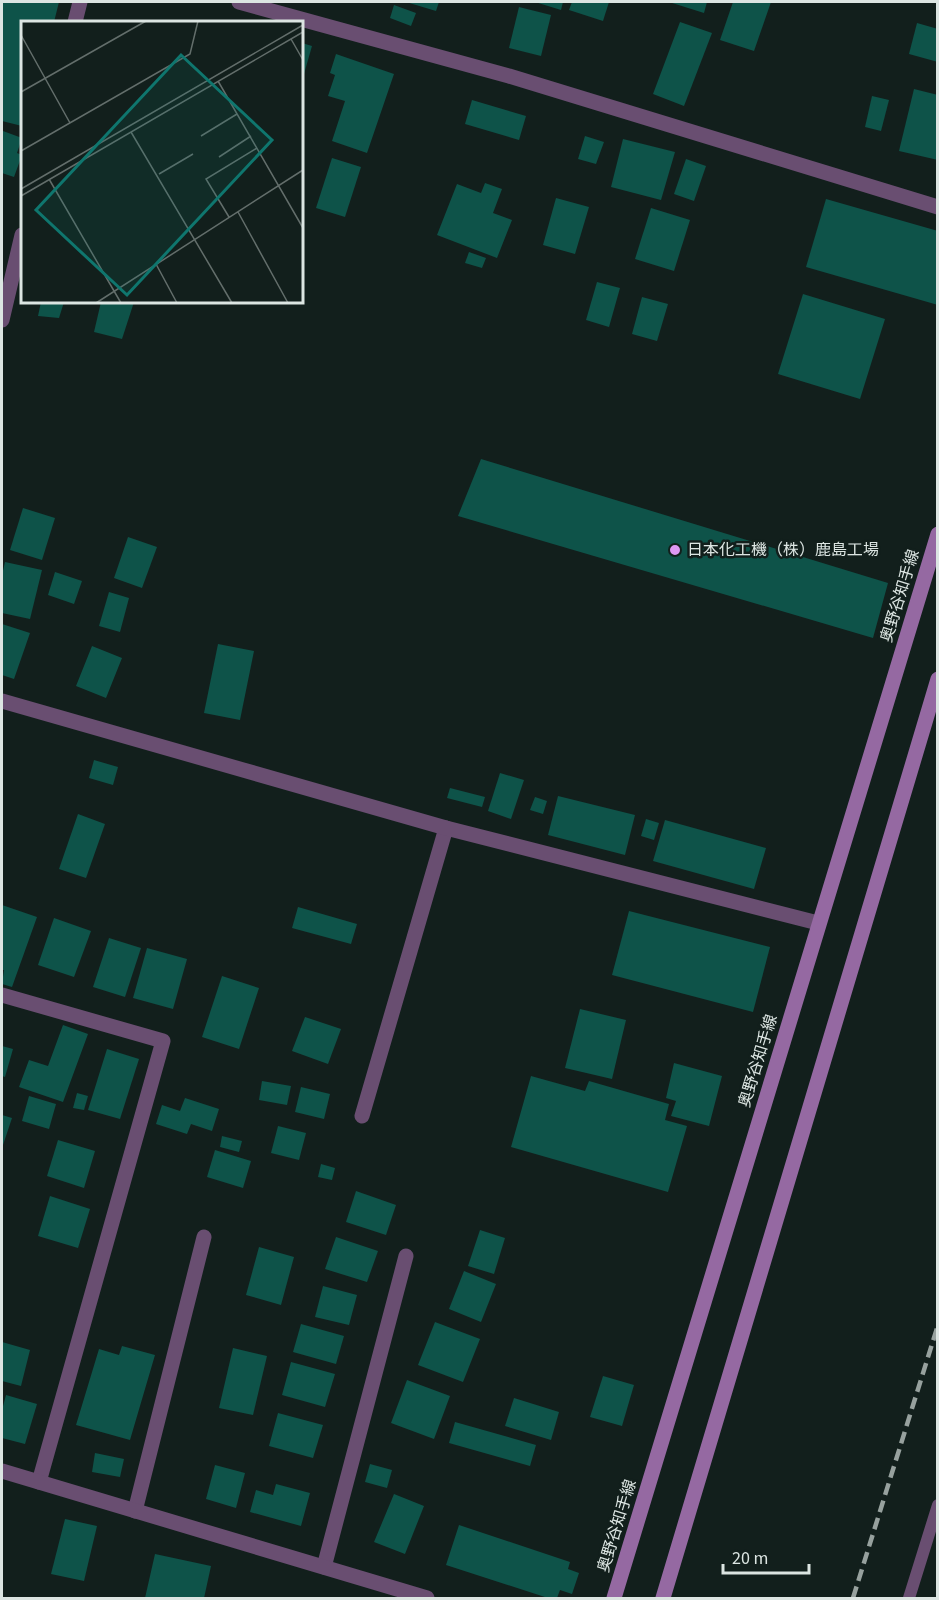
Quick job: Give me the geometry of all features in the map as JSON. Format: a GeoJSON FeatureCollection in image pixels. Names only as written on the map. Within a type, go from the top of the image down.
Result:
{"type":"FeatureCollection","features":[{"type":"Feature","properties":{"kind":"main road","name":"奥野谷知手線"},"geometry":{"type":"LineString","coordinates":[[614,1599],[938,534]]}},
{"type":"Feature","properties":{"kind":"main road"},"geometry":{"type":"LineString","coordinates":[[663,1599],[938,679]]}},
{"type":"Feature","properties":{"kind":"street"},"geometry":{"type":"LineString","coordinates":[[75,21],[80,2]]}},
{"type":"Feature","properties":{"kind":"street"},"geometry":{"type":"LineString","coordinates":[[239,2],[509,76],[938,207]]}},
{"type":"Feature","properties":{"kind":"street"},"geometry":{"type":"LineString","coordinates":[[2,318],[21,239]]}},
{"type":"Feature","properties":{"kind":"street"},"geometry":{"type":"LineString","coordinates":[[2,701],[446,828],[818,923]]}},
{"type":"Feature","properties":{"kind":"street"},"geometry":{"type":"LineString","coordinates":[[362,1116],[446,828]]}},
{"type":"Feature","properties":{"kind":"street"},"geometry":{"type":"LineString","coordinates":[[2,995],[163,1041],[39,1482]]}},
{"type":"Feature","properties":{"kind":"street"},"geometry":{"type":"LineString","coordinates":[[135,1511],[204,1237]]}},
{"type":"Feature","properties":{"kind":"street"},"geometry":{"type":"LineString","coordinates":[[324,1567],[406,1257]]}},
{"type":"Feature","properties":{"kind":"street"},"geometry":{"type":"LineString","coordinates":[[2,1471],[427,1599]]}},
{"type":"Feature","properties":{"kind":"lane"},"geometry":{"type":"LineString","coordinates":[[909,1599],[938,1505]]}},
{"type":"Feature","properties":{"kind":"building"},"geometry":{"type":"Polygon","coordinates":[[[2,2],[59,2],[54,21],[21,21],[21,126],[2,121],[2,2]]]}},
{"type":"Feature","properties":{"kind":"building"},"geometry":{"type":"Polygon","coordinates":[[[406,2],[439,2],[436,11],[406,2]]]}},
{"type":"Feature","properties":{"kind":"building"},"geometry":{"type":"Polygon","coordinates":[[[535,2],[563,2],[561,10],[535,2]]]}},
{"type":"Feature","properties":{"kind":"building"},"geometry":{"type":"Polygon","coordinates":[[[572,2],[609,2],[603,21],[569,10],[572,2]]]}},
{"type":"Feature","properties":{"kind":"building"},"geometry":{"type":"Polygon","coordinates":[[[669,2],[707,2],[704,13],[669,2]]]}},
{"type":"Feature","properties":{"kind":"building"},"geometry":{"type":"Polygon","coordinates":[[[733,2],[771,2],[754,51],[720,40],[733,2]]]}},
{"type":"Feature","properties":{"kind":"building"},"geometry":{"type":"Polygon","coordinates":[[[394,5],[416,13],[411,26],[390,18],[394,5]]]}},
{"type":"Feature","properties":{"kind":"building"},"geometry":{"type":"Polygon","coordinates":[[[519,7],[551,15],[541,56],[509,48],[519,7]]]}},
{"type":"Feature","properties":{"kind":"building"},"geometry":{"type":"Polygon","coordinates":[[[680,22],[712,33],[684,106],[653,94],[680,22]]]}},
{"type":"Feature","properties":{"kind":"building"},"geometry":{"type":"Polygon","coordinates":[[[917,23],[938,29],[938,62],[909,54],[917,23]]]}},
{"type":"Feature","properties":{"kind":"building"},"geometry":{"type":"Polygon","coordinates":[[[303,43],[312,46],[303,78],[303,43]]]}},
{"type":"Feature","properties":{"kind":"building"},"geometry":{"type":"Polygon","coordinates":[[[336,54],[394,74],[367,153],[332,141],[345,101],[328,96],[335,75],[330,73],[336,54]]]}},
{"type":"Feature","properties":{"kind":"building"},"geometry":{"type":"Polygon","coordinates":[[[914,89],[938,95],[938,160],[899,151],[914,89]]]}},
{"type":"Feature","properties":{"kind":"building"},"geometry":{"type":"Polygon","coordinates":[[[872,96],[889,100],[881,131],[865,127],[872,96]]]}},
{"type":"Feature","properties":{"kind":"building"},"geometry":{"type":"Polygon","coordinates":[[[472,100],[526,116],[519,140],[465,124],[472,100]]]}},
{"type":"Feature","properties":{"kind":"building"},"geometry":{"type":"Polygon","coordinates":[[[3,131],[21,138],[17,153],[21,155],[21,158],[14,177],[2,173],[3,131]]]}},
{"type":"Feature","properties":{"kind":"building"},"geometry":{"type":"Polygon","coordinates":[[[585,136],[604,142],[596,164],[578,159],[585,136]]]}},
{"type":"Feature","properties":{"kind":"building"},"geometry":{"type":"Polygon","coordinates":[[[623,139],[675,152],[661,200],[611,187],[623,139]]]}},
{"type":"Feature","properties":{"kind":"building"},"geometry":{"type":"Polygon","coordinates":[[[332,158],[361,167],[345,217],[316,208],[332,158]]]}},
{"type":"Feature","properties":{"kind":"building"},"geometry":{"type":"Polygon","coordinates":[[[686,159],[706,166],[694,201],[674,194],[686,159]]]}},
{"type":"Feature","properties":{"kind":"building"},"geometry":{"type":"Polygon","coordinates":[[[485,183],[502,189],[493,213],[512,220],[497,258],[437,235],[457,184],[481,193],[485,183]]]}},
{"type":"Feature","properties":{"kind":"building"},"geometry":{"type":"Polygon","coordinates":[[[556,198],[589,207],[575,254],[543,245],[556,198]]]}},
{"type":"Feature","properties":{"kind":"building"},"geometry":{"type":"Polygon","coordinates":[[[826,199],[938,231],[938,305],[806,267],[826,199]]]}},
{"type":"Feature","properties":{"kind":"building"},"geometry":{"type":"Polygon","coordinates":[[[651,208],[690,220],[674,271],[635,259],[651,208]]]}},
{"type":"Feature","properties":{"kind":"building"},"geometry":{"type":"Polygon","coordinates":[[[469,252],[486,258],[482,268],[465,263],[469,252]]]}},
{"type":"Feature","properties":{"kind":"building"},"geometry":{"type":"Polygon","coordinates":[[[597,282],[620,288],[609,327],[586,320],[597,282]]]}},
{"type":"Feature","properties":{"kind":"building"},"geometry":{"type":"Polygon","coordinates":[[[803,294],[885,319],[860,399],[778,374],[803,294]]]}},
{"type":"Feature","properties":{"kind":"building"},"geometry":{"type":"Polygon","coordinates":[[[642,297],[668,304],[657,341],[632,334],[642,297]]]}},
{"type":"Feature","properties":{"kind":"building"},"geometry":{"type":"Polygon","coordinates":[[[41,303],[64,303],[59,318],[38,316],[41,303]]]}},
{"type":"Feature","properties":{"kind":"building"},"geometry":{"type":"Polygon","coordinates":[[[101,303],[134,303],[122,339],[94,332],[101,303]]]}},
{"type":"Feature","properties":{"kind":"building","name":"日本化工機（株）鹿島工場"},"geometry":{"type":"Polygon","coordinates":[[[481,459],[888,583],[873,638],[458,516],[481,459]]]}},
{"type":"Feature","properties":{"kind":"building"},"geometry":{"type":"Polygon","coordinates":[[[23,508],[55,518],[42,560],[10,550],[23,508]]]}},
{"type":"Feature","properties":{"kind":"building"},"geometry":{"type":"Polygon","coordinates":[[[128,537],[157,547],[142,588],[114,578],[128,537]]]}},
{"type":"Feature","properties":{"kind":"building"},"geometry":{"type":"Polygon","coordinates":[[[5,562],[42,570],[30,619],[2,613],[2,575],[5,562]]]}},
{"type":"Feature","properties":{"kind":"building"},"geometry":{"type":"Polygon","coordinates":[[[55,572],[82,581],[74,604],[48,595],[55,572]]]}},
{"type":"Feature","properties":{"kind":"building"},"geometry":{"type":"Polygon","coordinates":[[[109,592],[129,598],[120,632],[99,626],[109,592]]]}},
{"type":"Feature","properties":{"kind":"building"},"geometry":{"type":"Polygon","coordinates":[[[2,624],[30,633],[14,679],[2,675],[2,624]]]}},
{"type":"Feature","properties":{"kind":"building"},"geometry":{"type":"Polygon","coordinates":[[[218,644],[254,651],[240,720],[204,713],[218,644]]]}},
{"type":"Feature","properties":{"kind":"building"},"geometry":{"type":"Polygon","coordinates":[[[92,646],[122,658],[106,698],[76,686],[92,646]]]}},
{"type":"Feature","properties":{"kind":"building"},"geometry":{"type":"Polygon","coordinates":[[[94,760],[118,767],[113,785],[89,778],[94,760]]]}},
{"type":"Feature","properties":{"kind":"building"},"geometry":{"type":"Polygon","coordinates":[[[500,773],[524,780],[511,819],[488,811],[500,773]]]}},
{"type":"Feature","properties":{"kind":"building"},"geometry":{"type":"Polygon","coordinates":[[[450,788],[485,797],[482,807],[447,798],[450,788]]]}},
{"type":"Feature","properties":{"kind":"building"},"geometry":{"type":"Polygon","coordinates":[[[558,796],[635,815],[625,855],[548,835],[558,796]]]}},
{"type":"Feature","properties":{"kind":"building"},"geometry":{"type":"Polygon","coordinates":[[[535,797],[547,801],[543,814],[530,810],[535,797]]]}},
{"type":"Feature","properties":{"kind":"building"},"geometry":{"type":"Polygon","coordinates":[[[78,814],[105,824],[86,878],[59,869],[78,814]]]}},
{"type":"Feature","properties":{"kind":"building"},"geometry":{"type":"Polygon","coordinates":[[[646,819],[659,823],[654,840],[641,836],[646,819]]]}},
{"type":"Feature","properties":{"kind":"building"},"geometry":{"type":"Polygon","coordinates":[[[665,820],[766,848],[754,889],[653,861],[665,820]]]}},
{"type":"Feature","properties":{"kind":"building"},"geometry":{"type":"Polygon","coordinates":[[[2,905],[37,917],[12,987],[2,984],[4,970],[2,970],[2,905]]]}},
{"type":"Feature","properties":{"kind":"building"},"geometry":{"type":"Polygon","coordinates":[[[298,907],[357,924],[351,944],[292,928],[298,907]]]}},
{"type":"Feature","properties":{"kind":"building"},"geometry":{"type":"Polygon","coordinates":[[[629,911],[770,947],[753,1012],[612,975],[629,911]]]}},
{"type":"Feature","properties":{"kind":"building"},"geometry":{"type":"Polygon","coordinates":[[[54,918],[91,931],[74,977],[38,965],[54,918]]]}},
{"type":"Feature","properties":{"kind":"building"},"geometry":{"type":"Polygon","coordinates":[[[109,938],[141,948],[125,997],[93,987],[109,938]]]}},
{"type":"Feature","properties":{"kind":"building"},"geometry":{"type":"Polygon","coordinates":[[[147,948],[187,959],[173,1009],[133,998],[147,948]]]}},
{"type":"Feature","properties":{"kind":"building"},"geometry":{"type":"Polygon","coordinates":[[[222,976],[259,988],[239,1049],[202,1037],[222,976]]]}},
{"type":"Feature","properties":{"kind":"building"},"geometry":{"type":"Polygon","coordinates":[[[580,1009],[626,1020],[612,1079],[565,1068],[580,1009]]]}},
{"type":"Feature","properties":{"kind":"building"},"geometry":{"type":"Polygon","coordinates":[[[305,1017],[341,1029],[328,1064],[292,1051],[305,1017]]]}},
{"type":"Feature","properties":{"kind":"building"},"geometry":{"type":"Polygon","coordinates":[[[63,1025],[88,1034],[63,1102],[19,1087],[29,1060],[48,1066],[63,1025]]]}},
{"type":"Feature","properties":{"kind":"building"},"geometry":{"type":"Polygon","coordinates":[[[2,1046],[13,1049],[5,1077],[2,1076],[2,1046]]]}},
{"type":"Feature","properties":{"kind":"building"},"geometry":{"type":"Polygon","coordinates":[[[107,1049],[139,1059],[120,1119],[88,1110],[107,1049]]]}},
{"type":"Feature","properties":{"kind":"building"},"geometry":{"type":"Polygon","coordinates":[[[674,1063],[722,1076],[709,1126],[671,1116],[676,1101],[666,1098],[674,1063]]]}},
{"type":"Feature","properties":{"kind":"building"},"geometry":{"type":"Polygon","coordinates":[[[531,1076],[585,1091],[589,1081],[669,1104],[665,1120],[687,1126],[668,1192],[511,1147],[531,1076]]]}},
{"type":"Feature","properties":{"kind":"building"},"geometry":{"type":"Polygon","coordinates":[[[262,1081],[291,1086],[287,1105],[259,1100],[262,1081]]]}},
{"type":"Feature","properties":{"kind":"building"},"geometry":{"type":"Polygon","coordinates":[[[301,1087],[330,1094],[324,1119],[295,1112],[301,1087]]]}},
{"type":"Feature","properties":{"kind":"building"},"geometry":{"type":"Polygon","coordinates":[[[77,1093],[88,1096],[84,1110],[73,1108],[77,1093]]]}},
{"type":"Feature","properties":{"kind":"building"},"geometry":{"type":"Polygon","coordinates":[[[29,1096],[56,1104],[49,1129],[22,1121],[29,1096]]]}},
{"type":"Feature","properties":{"kind":"building"},"geometry":{"type":"Polygon","coordinates":[[[185,1098],[219,1109],[212,1131],[191,1124],[187,1134],[156,1124],[162,1105],[180,1111],[185,1098]]]}},
{"type":"Feature","properties":{"kind":"building"},"geometry":{"type":"Polygon","coordinates":[[[2,1115],[12,1118],[2,1148],[2,1115]]]}},
{"type":"Feature","properties":{"kind":"building"},"geometry":{"type":"Polygon","coordinates":[[[278,1126],[306,1133],[299,1160],[271,1153],[278,1126]]]}},
{"type":"Feature","properties":{"kind":"building"},"geometry":{"type":"Polygon","coordinates":[[[222,1136],[242,1141],[239,1152],[220,1147],[222,1136]]]}},
{"type":"Feature","properties":{"kind":"building"},"geometry":{"type":"Polygon","coordinates":[[[58,1140],[95,1151],[84,1188],[47,1176],[58,1140]]]}},
{"type":"Feature","properties":{"kind":"building"},"geometry":{"type":"Polygon","coordinates":[[[215,1150],[251,1161],[243,1188],[207,1177],[215,1150]]]}},
{"type":"Feature","properties":{"kind":"building"},"geometry":{"type":"Polygon","coordinates":[[[321,1164],[335,1168],[332,1180],[318,1177],[321,1164]]]}},
{"type":"Feature","properties":{"kind":"building"},"geometry":{"type":"Polygon","coordinates":[[[356,1191],[396,1205],[386,1235],[346,1222],[356,1191]]]}},
{"type":"Feature","properties":{"kind":"building"},"geometry":{"type":"Polygon","coordinates":[[[50,1196],[90,1209],[78,1248],[38,1236],[50,1196]]]}},
{"type":"Feature","properties":{"kind":"building"},"geometry":{"type":"Polygon","coordinates":[[[480,1230],[505,1238],[494,1274],[468,1266],[480,1230]]]}},
{"type":"Feature","properties":{"kind":"building"},"geometry":{"type":"Polygon","coordinates":[[[336,1237],[378,1251],[367,1282],[325,1269],[336,1237]]]}},
{"type":"Feature","properties":{"kind":"building"},"geometry":{"type":"Polygon","coordinates":[[[259,1247],[294,1257],[281,1305],[246,1295],[259,1247]]]}},
{"type":"Feature","properties":{"kind":"building"},"geometry":{"type":"Polygon","coordinates":[[[464,1271],[496,1284],[481,1322],[449,1309],[464,1271]]]}},
{"type":"Feature","properties":{"kind":"building"},"geometry":{"type":"Polygon","coordinates":[[[323,1286],[357,1295],[349,1325],[315,1317],[323,1286]]]}},
{"type":"Feature","properties":{"kind":"building"},"geometry":{"type":"Polygon","coordinates":[[[435,1322],[480,1339],[463,1382],[418,1365],[435,1322]]]}},
{"type":"Feature","properties":{"kind":"building"},"geometry":{"type":"Polygon","coordinates":[[[301,1324],[344,1336],[336,1364],[293,1352],[301,1324]]]}},
{"type":"Feature","properties":{"kind":"building"},"geometry":{"type":"Polygon","coordinates":[[[2,1342],[30,1350],[21,1386],[2,1381],[2,1342]]]}},
{"type":"Feature","properties":{"kind":"building"},"geometry":{"type":"Polygon","coordinates":[[[122,1346],[155,1355],[130,1440],[76,1425],[99,1349],[119,1355],[122,1346]]]}},
{"type":"Feature","properties":{"kind":"building"},"geometry":{"type":"Polygon","coordinates":[[[233,1348],[267,1356],[253,1415],[219,1408],[233,1348]]]}},
{"type":"Feature","properties":{"kind":"building"},"geometry":{"type":"Polygon","coordinates":[[[291,1362],[335,1374],[325,1407],[282,1395],[291,1362]]]}},
{"type":"Feature","properties":{"kind":"building"},"geometry":{"type":"Polygon","coordinates":[[[603,1376],[634,1385],[622,1426],[590,1417],[603,1376]]]}},
{"type":"Feature","properties":{"kind":"building"},"geometry":{"type":"Polygon","coordinates":[[[407,1380],[450,1396],[434,1439],[391,1423],[407,1380]]]}},
{"type":"Feature","properties":{"kind":"building"},"geometry":{"type":"Polygon","coordinates":[[[6,1395],[37,1404],[25,1444],[2,1438],[2,1410],[6,1395]]]}},
{"type":"Feature","properties":{"kind":"building"},"geometry":{"type":"Polygon","coordinates":[[[514,1398],[559,1412],[551,1440],[505,1426],[514,1398]]]}},
{"type":"Feature","properties":{"kind":"building"},"geometry":{"type":"Polygon","coordinates":[[[278,1413],[323,1425],[313,1458],[269,1446],[278,1413]]]}},
{"type":"Feature","properties":{"kind":"building"},"geometry":{"type":"Polygon","coordinates":[[[455,1422],[536,1445],[530,1466],[449,1443],[455,1422]]]}},
{"type":"Feature","properties":{"kind":"building"},"geometry":{"type":"Polygon","coordinates":[[[95,1453],[124,1459],[120,1477],[92,1472],[95,1453]]]}},
{"type":"Feature","properties":{"kind":"building"},"geometry":{"type":"Polygon","coordinates":[[[370,1464],[392,1470],[387,1488],[365,1482],[370,1464]]]}},
{"type":"Feature","properties":{"kind":"building"},"geometry":{"type":"Polygon","coordinates":[[[215,1465],[245,1473],[236,1508],[206,1499],[215,1465]]]}},
{"type":"Feature","properties":{"kind":"building"},"geometry":{"type":"Polygon","coordinates":[[[276,1484],[310,1493],[301,1526],[250,1512],[256,1490],[273,1495],[276,1484]]]}},
{"type":"Feature","properties":{"kind":"building"},"geometry":{"type":"Polygon","coordinates":[[[394,1494],[424,1506],[405,1554],[374,1542],[394,1494]]]}},
{"type":"Feature","properties":{"kind":"building"},"geometry":{"type":"Polygon","coordinates":[[[65,1519],[97,1526],[84,1581],[51,1574],[65,1519]]]}},
{"type":"Feature","properties":{"kind":"building"},"geometry":{"type":"Polygon","coordinates":[[[459,1525],[570,1562],[568,1569],[579,1573],[572,1594],[560,1590],[557,1598],[548,1598],[446,1565],[459,1525]]]}},
{"type":"Feature","properties":{"kind":"building"},"geometry":{"type":"Polygon","coordinates":[[[155,1554],[211,1566],[204,1598],[145,1598],[155,1554]]]}},
{"type":"Feature","properties":{"kind":"railway"},"geometry":{"type":"LineString","coordinates":[[853,1598],[938,1325]]}},
{"type":"Feature","properties":{"kind":"place","name":"日本化工機（株）鹿島工場"},"geometry":{"type":"Point","coordinates":[675,550]}}]}
